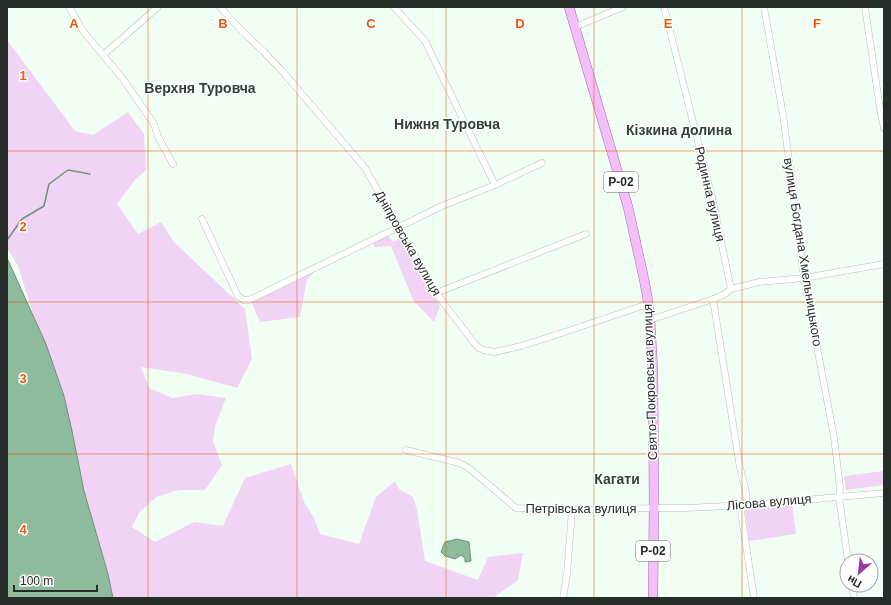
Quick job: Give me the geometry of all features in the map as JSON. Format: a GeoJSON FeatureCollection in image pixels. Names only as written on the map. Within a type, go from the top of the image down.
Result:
{"type":"FeatureCollection","features":[{"type":"Feature","properties":{"kind":"main road","name":"Свято-Покровська вулиця"},"geometry":{"type":"LineString","coordinates":[[569,7],[628,207],[644,279],[650,320],[653,371],[654,506]]}},
{"type":"Feature","properties":{"kind":"main road","name":"Р-02"},"geometry":{"type":"LineString","coordinates":[[653,598],[654,506]]}},
{"type":"Feature","properties":{"kind":"street"},"geometry":{"type":"LineString","coordinates":[[69,7],[83,31],[123,79],[154,124],[158,138],[172,164]]}},
{"type":"Feature","properties":{"kind":"street"},"geometry":{"type":"LineString","coordinates":[[103,55],[158,7]]}},
{"type":"Feature","properties":{"kind":"street","name":"Дніпровська вулиця"},"geometry":{"type":"LineString","coordinates":[[220,7],[283,72],[364,168],[436,293],[479,348],[495,352],[521,346],[648,304]]}},
{"type":"Feature","properties":{"kind":"street"},"geometry":{"type":"LineString","coordinates":[[394,7],[425,41],[495,185]]}},
{"type":"Feature","properties":{"kind":"street"},"geometry":{"type":"LineString","coordinates":[[575,27],[622,7]]}},
{"type":"Feature","properties":{"kind":"street","name":"Родинна вулиця"},"geometry":{"type":"LineString","coordinates":[[664,7],[712,197],[730,289]]}},
{"type":"Feature","properties":{"kind":"street","name":"вулиця Богдана Хмельницького"},"geometry":{"type":"LineString","coordinates":[[764,7],[784,121],[804,278],[834,437],[840,488],[839,497],[847,553]]}},
{"type":"Feature","properties":{"kind":"street"},"geometry":{"type":"LineString","coordinates":[[865,7],[884,128]]}},
{"type":"Feature","properties":{"kind":"street"},"geometry":{"type":"LineString","coordinates":[[202,219],[238,296],[244,300],[249,300],[442,206],[495,185],[542,163]]}},
{"type":"Feature","properties":{"kind":"street"},"geometry":{"type":"LineString","coordinates":[[436,293],[586,234]]}},
{"type":"Feature","properties":{"kind":"street"},"geometry":{"type":"LineString","coordinates":[[650,320],[714,299],[726,294],[730,289],[760,282],[804,278],[884,264]]}},
{"type":"Feature","properties":{"kind":"street"},"geometry":{"type":"LineString","coordinates":[[714,299],[747,504]]}},
{"type":"Feature","properties":{"kind":"street","name":"Петрівська вулиця"},"geometry":{"type":"LineString","coordinates":[[406,450],[460,463],[469,468],[516,508],[572,510],[654,506]]}},
{"type":"Feature","properties":{"kind":"street","name":"Лісова вулиця"},"geometry":{"type":"LineString","coordinates":[[654,506],[688,508],[884,493]]}},
{"type":"Feature","properties":{"kind":"street"},"geometry":{"type":"LineString","coordinates":[[740,505],[754,598]]}},
{"type":"Feature","properties":{"kind":"street"},"geometry":{"type":"LineString","coordinates":[[563,598],[572,510]]}},
{"type":"Feature","properties":{"kind":"shaded area"},"geometry":{"type":"Polygon","coordinates":[[[7,40],[75,131],[93,135],[128,112],[144,134],[146,170],[135,180],[117,204],[138,234],[161,222],[174,242],[245,309],[252,359],[237,388],[187,374],[141,367],[149,388],[172,398],[197,394],[226,398],[215,426],[213,441],[222,465],[205,490],[179,490],[156,497],[139,513],[132,527],[155,542],[194,522],[223,526],[245,478],[291,464],[304,502],[314,518],[320,534],[359,544],[376,497],[395,481],[399,489],[413,497],[417,510],[425,561],[478,580],[488,557],[523,553],[518,580],[493,598],[113,598],[84,491],[64,396],[46,344],[33,314],[18,266],[7,248],[7,40]]]}},
{"type":"Feature","properties":{"kind":"shaded area"},"geometry":{"type":"Polygon","coordinates":[[[388,235],[393,242],[399,239],[440,306],[434,322],[413,300],[391,246],[374,247],[373,242],[388,235]]]}},
{"type":"Feature","properties":{"kind":"shaded area"},"geometry":{"type":"Polygon","coordinates":[[[7,258],[46,344],[64,396],[84,491],[108,574],[113,598],[7,598],[7,258]]]}},
{"type":"Feature","properties":{"kind":"shaded area"},"geometry":{"type":"Polygon","coordinates":[[[313,271],[313,274],[307,279],[300,317],[260,322],[251,301],[313,271]]]}},
{"type":"Feature","properties":{"kind":"shaded area"},"geometry":{"type":"Polygon","coordinates":[[[884,471],[884,485],[846,490],[844,476],[884,471]]]}},
{"type":"Feature","properties":{"kind":"shaded area"},"geometry":{"type":"Polygon","coordinates":[[[792,504],[796,534],[749,541],[745,510],[792,504]]]}},
{"type":"Feature","properties":{"kind":"shaded area"},"geometry":{"type":"Polygon","coordinates":[[[457,539],[469,542],[471,561],[465,562],[465,558],[461,555],[455,559],[445,556],[441,552],[445,542],[457,539]]]}},
{"type":"Feature","properties":{"kind":"waterway"},"geometry":{"type":"LineString","coordinates":[[7,240],[22,219],[44,206],[49,184],[68,170],[90,174]]}},
{"type":"Feature","properties":{"kind":"district","name":"Верхня Туровча"},"geometry":{"type":"Point","coordinates":[200,88]}},
{"type":"Feature","properties":{"kind":"district","name":"Нижня Туровча"},"geometry":{"type":"Point","coordinates":[447,124]}},
{"type":"Feature","properties":{"kind":"district","name":"Кізкина долина"},"geometry":{"type":"Point","coordinates":[679,130]}},
{"type":"Feature","properties":{"kind":"district","name":"Кагати"},"geometry":{"type":"Point","coordinates":[617,479]}}]}
